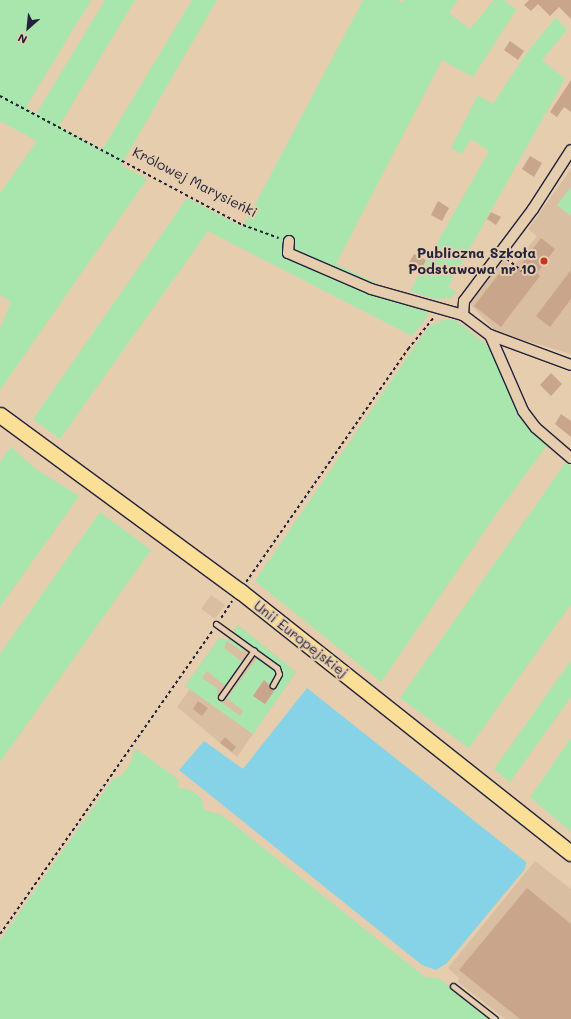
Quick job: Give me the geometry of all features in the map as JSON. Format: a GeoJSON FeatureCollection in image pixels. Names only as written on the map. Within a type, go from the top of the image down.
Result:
{"type":"FeatureCollection","features":[{"type":"Feature","properties":{"kind":"main road","name":"Unii Europejskiej"},"geometry":{"type":"LineString","coordinates":[[0,415],[23,435]]}},
{"type":"Feature","properties":{"kind":"main road","name":"Unii Europejskiej"},"geometry":{"type":"LineString","coordinates":[[0,421],[23,435],[240,591],[571,854]]}},
{"type":"Feature","properties":{"kind":"street"},"geometry":{"type":"LineString","coordinates":[[463,315],[464,301],[532,211],[571,150]]}},
{"type":"Feature","properties":{"kind":"street"},"geometry":{"type":"LineString","coordinates":[[289,241],[288,253],[371,289],[463,315],[490,335],[571,365]]}},
{"type":"Feature","properties":{"kind":"street"},"geometry":{"type":"LineString","coordinates":[[490,335],[523,411],[536,428],[571,458]]}},
{"type":"Feature","properties":{"kind":"lane"},"geometry":{"type":"LineString","coordinates":[[216,624],[254,650],[279,672],[273,685]]}},
{"type":"Feature","properties":{"kind":"lane"},"geometry":{"type":"LineString","coordinates":[[221,697],[254,650]]}},
{"type":"Feature","properties":{"kind":"lane"},"geometry":{"type":"LineString","coordinates":[[453,986],[495,1019]]}},
{"type":"Feature","properties":{"kind":"path","name":"Królowej Marysieńki"},"geometry":{"type":"LineString","coordinates":[[0,96],[243,225],[289,241]]}},
{"type":"Feature","properties":{"kind":"path"},"geometry":{"type":"LineString","coordinates":[[504,257],[522,271]]}},
{"type":"Feature","properties":{"kind":"path"},"geometry":{"type":"LineString","coordinates":[[0,934],[408,349],[442,308]]}},
{"type":"Feature","properties":{"kind":"shaded area","name":"Publiczna Szkoła Podstawowa nr 10"},"geometry":{"type":"Polygon","coordinates":[[[571,169],[571,354],[496,332],[470,304],[503,260],[513,267],[537,236],[528,229],[571,169]]]}},
{"type":"Feature","properties":{"kind":"shaded area"},"geometry":{"type":"Polygon","coordinates":[[[211,595],[225,605],[215,619],[201,609],[211,595]]]}},
{"type":"Feature","properties":{"kind":"shaded area"},"geometry":{"type":"Polygon","coordinates":[[[238,625],[296,672],[237,757],[177,707],[190,689],[185,686],[219,638],[227,641],[238,625]]]}},
{"type":"Feature","properties":{"kind":"shaded area"},"geometry":{"type":"Polygon","coordinates":[[[535,861],[571,889],[571,1019],[505,1019],[458,982],[459,978],[448,968],[535,861]]]}},
{"type":"Feature","properties":{"kind":"green space"},"geometry":{"type":"Polygon","coordinates":[[[0,0],[91,0],[26,107],[36,114],[105,0],[135,0],[59,126],[102,150],[192,0],[217,0],[121,165],[147,179],[0,390],[0,328],[11,302],[0,295],[0,193],[37,141],[0,121],[0,0]]]}},
{"type":"Feature","properties":{"kind":"green space"},"geometry":{"type":"Polygon","coordinates":[[[363,0],[397,0],[403,3],[404,0],[458,0],[449,13],[470,29],[494,0],[504,0],[516,10],[473,77],[442,60],[336,264],[419,304],[429,314],[412,336],[208,231],[60,439],[33,419],[187,198],[243,227],[363,0]]]}},
{"type":"Feature","properties":{"kind":"green space"},"geometry":{"type":"Polygon","coordinates":[[[556,17],[567,30],[542,60],[565,79],[448,287],[457,292],[450,298],[435,299],[410,291],[489,151],[471,139],[462,154],[451,148],[478,95],[493,104],[528,51],[556,17]]]}},
{"type":"Feature","properties":{"kind":"green space"},"geometry":{"type":"Polygon","coordinates":[[[571,187],[571,216],[557,205],[571,187]]]}},
{"type":"Feature","properties":{"kind":"green space"},"geometry":{"type":"Polygon","coordinates":[[[443,320],[455,320],[495,351],[548,444],[497,513],[381,682],[255,581],[419,340],[429,327],[443,320]]]}},
{"type":"Feature","properties":{"kind":"green space"},"geometry":{"type":"Polygon","coordinates":[[[11,447],[36,469],[79,496],[0,607],[0,462],[11,447]]]}},
{"type":"Feature","properties":{"kind":"green space"},"geometry":{"type":"Polygon","coordinates":[[[566,462],[571,465],[571,604],[469,748],[400,698],[566,462]]]}},
{"type":"Feature","properties":{"kind":"green space"},"geometry":{"type":"Polygon","coordinates":[[[100,512],[151,550],[0,762],[0,654],[100,512]]]}},
{"type":"Feature","properties":{"kind":"green space"},"geometry":{"type":"Polygon","coordinates":[[[238,625],[296,672],[253,734],[185,686],[219,638],[232,641],[243,649],[243,652],[227,641],[224,648],[242,662],[225,686],[207,671],[202,678],[217,688],[217,699],[240,716],[243,711],[227,698],[258,657],[276,671],[271,685],[264,680],[253,696],[265,704],[276,689],[281,672],[232,633],[238,625]]]}},
{"type":"Feature","properties":{"kind":"green space"},"geometry":{"type":"Polygon","coordinates":[[[571,660],[571,697],[510,782],[494,769],[571,660]]]}},
{"type":"Feature","properties":{"kind":"green space"},"geometry":{"type":"Polygon","coordinates":[[[571,738],[571,832],[530,797],[571,738]]]}},
{"type":"Feature","properties":{"kind":"green space"},"geometry":{"type":"Polygon","coordinates":[[[135,748],[179,780],[177,787],[191,790],[201,798],[204,810],[222,815],[425,977],[439,978],[490,1019],[0,1019],[0,940],[113,779],[120,777],[130,764],[135,748]]]}},
{"type":"Feature","properties":{"kind":"water"},"geometry":{"type":"Polygon","coordinates":[[[307,688],[526,862],[525,869],[447,963],[436,970],[422,965],[179,770],[204,741],[243,769],[307,688]]]}},
{"type":"Feature","properties":{"kind":"building"},"geometry":{"type":"Polygon","coordinates":[[[529,0],[571,0],[571,19],[559,7],[550,16],[538,4],[531,11],[524,5],[529,0]]]}},
{"type":"Feature","properties":{"kind":"building"},"geometry":{"type":"Polygon","coordinates":[[[510,41],[524,51],[518,60],[504,50],[510,41]]]}},
{"type":"Feature","properties":{"kind":"building"},"geometry":{"type":"Polygon","coordinates":[[[571,80],[571,112],[564,107],[557,117],[550,112],[571,80]]]}},
{"type":"Feature","properties":{"kind":"building"},"geometry":{"type":"Polygon","coordinates":[[[530,156],[542,163],[534,177],[522,169],[530,156]]]}},
{"type":"Feature","properties":{"kind":"building"},"geometry":{"type":"Polygon","coordinates":[[[438,201],[449,208],[442,221],[431,215],[438,201]]]}},
{"type":"Feature","properties":{"kind":"building"},"geometry":{"type":"Polygon","coordinates":[[[491,212],[501,217],[496,225],[487,219],[491,212]]]}},
{"type":"Feature","properties":{"kind":"building"},"geometry":{"type":"Polygon","coordinates":[[[541,238],[555,249],[537,273],[540,276],[501,327],[474,306],[505,266],[515,273],[541,238]]]}},
{"type":"Feature","properties":{"kind":"building"},"geometry":{"type":"Polygon","coordinates":[[[414,254],[426,260],[420,272],[407,266],[414,254]]]}},
{"type":"Feature","properties":{"kind":"building"},"geometry":{"type":"Polygon","coordinates":[[[571,270],[571,299],[550,327],[536,316],[571,270]]]}},
{"type":"Feature","properties":{"kind":"building"},"geometry":{"type":"Polygon","coordinates":[[[551,373],[562,384],[551,396],[540,385],[551,373]]]}},
{"type":"Feature","properties":{"kind":"building"},"geometry":{"type":"Polygon","coordinates":[[[561,414],[571,421],[571,437],[555,424],[561,414]]]}},
{"type":"Feature","properties":{"kind":"building"},"geometry":{"type":"Polygon","coordinates":[[[264,680],[271,688],[276,688],[265,704],[253,696],[264,680]]]}},
{"type":"Feature","properties":{"kind":"building"},"geometry":{"type":"Polygon","coordinates":[[[198,701],[208,708],[202,716],[193,709],[198,701]]]}},
{"type":"Feature","properties":{"kind":"building"},"geometry":{"type":"Polygon","coordinates":[[[225,737],[236,747],[232,752],[220,743],[225,737]]]}},
{"type":"Feature","properties":{"kind":"building"},"geometry":{"type":"Polygon","coordinates":[[[527,888],[571,924],[571,1019],[520,1019],[459,970],[527,888]]]}},
{"type":"Feature","properties":{"kind":"place","name":"Publiczna Szkoła Podstawowa nr 10"},"geometry":{"type":"Point","coordinates":[544,261]}}]}
